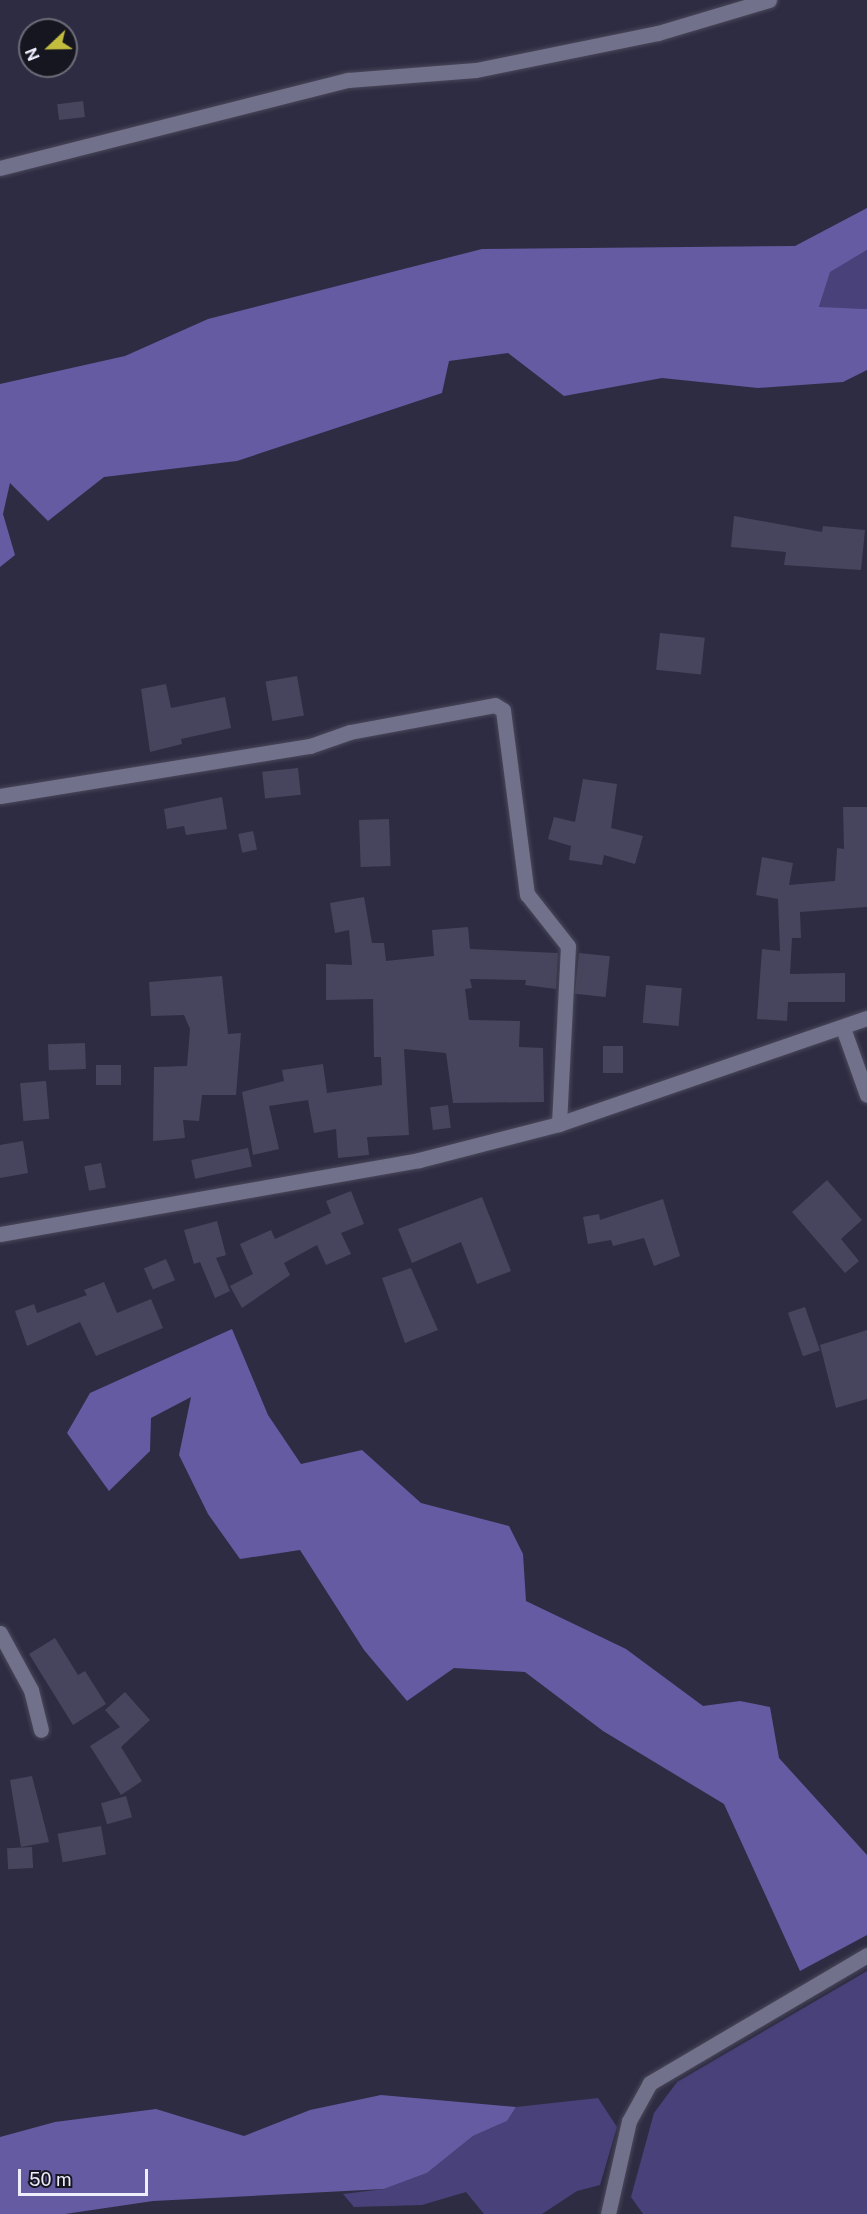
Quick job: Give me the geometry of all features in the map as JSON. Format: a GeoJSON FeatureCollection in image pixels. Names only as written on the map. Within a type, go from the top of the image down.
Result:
{"type":"FeatureCollection","features":[{"type":"Feature","properties":{"kind":"street"},"geometry":{"type":"LineString","coordinates":[[0,168],[348,80],[476,70],[658,33],[769,0]]}},
{"type":"Feature","properties":{"kind":"street"},"geometry":{"type":"LineString","coordinates":[[0,796],[310,746],[351,732],[495,705],[503,710],[527,894],[568,946],[559,1124]]}},
{"type":"Feature","properties":{"kind":"street"},"geometry":{"type":"LineString","coordinates":[[0,1234],[419,1160],[559,1124],[867,1018]]}},
{"type":"Feature","properties":{"kind":"street"},"geometry":{"type":"LineString","coordinates":[[843,1028],[867,1095]]}},
{"type":"Feature","properties":{"kind":"street"},"geometry":{"type":"LineString","coordinates":[[0,1633],[31,1690],[41,1730]]}},
{"type":"Feature","properties":{"kind":"street"},"geometry":{"type":"LineString","coordinates":[[612,2212],[629,2121],[650,2084],[867,1955]]}},
{"type":"Feature","properties":{"kind":"shaded area"},"geometry":{"type":"Polygon","coordinates":[[[867,208],[867,250],[830,272],[819,307],[867,309],[867,370],[843,382],[758,388],[662,378],[564,396],[508,353],[449,361],[442,393],[237,461],[104,477],[48,521],[10,483],[3,514],[15,555],[0,567],[0,384],[125,356],[208,319],[482,249],[795,246],[867,208]]]}},
{"type":"Feature","properties":{"kind":"shaded area"},"geometry":{"type":"Polygon","coordinates":[[[867,250],[867,309],[819,308],[829,272],[867,250]]]}},
{"type":"Feature","properties":{"kind":"shaded area"},"geometry":{"type":"Polygon","coordinates":[[[232,1329],[268,1415],[301,1464],[362,1450],[421,1503],[509,1526],[523,1554],[526,1601],[626,1649],[703,1706],[740,1701],[770,1707],[779,1758],[867,1855],[867,1935],[800,1971],[724,1804],[603,1731],[525,1672],[454,1668],[407,1701],[364,1650],[300,1550],[240,1559],[208,1514],[179,1455],[191,1397],[151,1418],[150,1451],[109,1491],[67,1433],[90,1393],[232,1329]]]}},
{"type":"Feature","properties":{"kind":"shaded area"},"geometry":{"type":"Polygon","coordinates":[[[867,1971],[867,2214],[643,2214],[631,2197],[654,2113],[677,2082],[867,1971]]]}},
{"type":"Feature","properties":{"kind":"shaded area"},"geometry":{"type":"Polygon","coordinates":[[[381,2095],[516,2107],[507,2121],[473,2136],[427,2173],[384,2189],[153,2201],[65,2214],[0,2214],[0,2137],[55,2122],[156,2109],[244,2136],[310,2110],[381,2095]]]}},
{"type":"Feature","properties":{"kind":"shaded area"},"geometry":{"type":"Polygon","coordinates":[[[598,2098],[617,2127],[600,2185],[577,2191],[542,2214],[484,2214],[466,2192],[422,2205],[354,2207],[343,2194],[384,2189],[427,2173],[473,2136],[507,2121],[516,2107],[598,2098]]]}},
{"type":"Feature","properties":{"kind":"building"},"geometry":{"type":"Polygon","coordinates":[[[83,101],[85,117],[59,120],[57,104],[83,101]]]}},
{"type":"Feature","properties":{"kind":"building"},"geometry":{"type":"Polygon","coordinates":[[[734,516],[822,532],[823,526],[865,530],[861,570],[784,565],[786,552],[731,547],[734,516]]]}},
{"type":"Feature","properties":{"kind":"building"},"geometry":{"type":"Polygon","coordinates":[[[660,633],[705,638],[701,675],[656,670],[660,633]]]}},
{"type":"Feature","properties":{"kind":"building"},"geometry":{"type":"Polygon","coordinates":[[[297,676],[304,715],[272,721],[265,682],[297,676]]]}},
{"type":"Feature","properties":{"kind":"building"},"geometry":{"type":"Polygon","coordinates":[[[166,684],[171,708],[225,697],[231,728],[181,739],[182,744],[150,752],[141,689],[166,684]]]}},
{"type":"Feature","properties":{"kind":"building"},"geometry":{"type":"Polygon","coordinates":[[[298,768],[301,795],[265,799],[262,772],[298,768]]]}},
{"type":"Feature","properties":{"kind":"building"},"geometry":{"type":"Polygon","coordinates":[[[583,779],[617,784],[611,828],[643,836],[635,864],[604,855],[602,865],[569,860],[571,846],[548,839],[554,817],[575,822],[583,779]]]}},
{"type":"Feature","properties":{"kind":"building"},"geometry":{"type":"Polygon","coordinates":[[[222,797],[227,829],[186,835],[184,826],[167,829],[164,809],[222,797]]]}},
{"type":"Feature","properties":{"kind":"building"},"geometry":{"type":"Polygon","coordinates":[[[843,807],[867,807],[867,907],[800,912],[801,938],[792,938],[790,974],[845,973],[845,1002],[788,1002],[787,1021],[757,1019],[762,949],[780,951],[778,899],[756,895],[762,857],[793,863],[789,885],[835,881],[837,848],[844,849],[843,807]]]}},
{"type":"Feature","properties":{"kind":"building"},"geometry":{"type":"Polygon","coordinates":[[[389,819],[391,866],[361,867],[359,820],[389,819]]]}},
{"type":"Feature","properties":{"kind":"building"},"geometry":{"type":"Polygon","coordinates":[[[253,831],[257,850],[242,853],[238,834],[253,831]]]}},
{"type":"Feature","properties":{"kind":"building"},"geometry":{"type":"Polygon","coordinates":[[[364,897],[372,943],[384,943],[386,961],[434,956],[432,930],[468,927],[470,949],[558,953],[556,989],[525,985],[526,980],[470,979],[472,988],[465,989],[469,1020],[520,1021],[519,1047],[543,1048],[544,1102],[453,1103],[446,1053],[404,1049],[409,1135],[367,1137],[369,1155],[338,1158],[336,1129],[314,1133],[308,1100],[269,1106],[279,1149],[253,1155],[242,1092],[284,1081],[282,1070],[323,1064],[327,1093],[382,1085],[381,1057],[374,1057],[373,999],[326,1000],[326,964],[352,965],[349,930],[335,933],[330,903],[364,897]]]}},
{"type":"Feature","properties":{"kind":"building"},"geometry":{"type":"Polygon","coordinates":[[[579,953],[610,956],[606,997],[575,994],[579,953]]]}},
{"type":"Feature","properties":{"kind":"building"},"geometry":{"type":"Polygon","coordinates":[[[222,976],[228,1034],[241,1033],[236,1095],[202,1095],[199,1121],[183,1120],[185,1138],[153,1141],[154,1067],[187,1066],[190,1029],[184,1015],[151,1016],[149,982],[222,976]]]}},
{"type":"Feature","properties":{"kind":"building"},"geometry":{"type":"Polygon","coordinates":[[[646,985],[682,988],[679,1026],[643,1023],[646,985]]]}},
{"type":"Feature","properties":{"kind":"building"},"geometry":{"type":"Polygon","coordinates":[[[85,1043],[86,1069],[49,1070],[48,1044],[85,1043]]]}},
{"type":"Feature","properties":{"kind":"building"},"geometry":{"type":"Polygon","coordinates":[[[603,1046],[623,1046],[623,1073],[603,1073],[603,1046]]]}},
{"type":"Feature","properties":{"kind":"building"},"geometry":{"type":"Polygon","coordinates":[[[96,1065],[121,1065],[121,1085],[96,1085],[96,1065]]]}},
{"type":"Feature","properties":{"kind":"building"},"geometry":{"type":"Polygon","coordinates":[[[46,1081],[49,1119],[23,1121],[20,1083],[46,1081]]]}},
{"type":"Feature","properties":{"kind":"building"},"geometry":{"type":"Polygon","coordinates":[[[448,1105],[451,1128],[433,1130],[430,1107],[448,1105]]]}},
{"type":"Feature","properties":{"kind":"building"},"geometry":{"type":"Polygon","coordinates":[[[23,1141],[28,1173],[0,1178],[0,1145],[23,1141]]]}},
{"type":"Feature","properties":{"kind":"building"},"geometry":{"type":"Polygon","coordinates":[[[248,1148],[252,1167],[195,1179],[191,1160],[248,1148]]]}},
{"type":"Feature","properties":{"kind":"building"},"geometry":{"type":"Polygon","coordinates":[[[101,1163],[106,1188],[89,1191],[84,1166],[101,1163]]]}},
{"type":"Feature","properties":{"kind":"building"},"geometry":{"type":"Polygon","coordinates":[[[827,1180],[862,1220],[841,1239],[859,1261],[845,1273],[792,1212],[827,1180]]]}},
{"type":"Feature","properties":{"kind":"building"},"geometry":{"type":"Polygon","coordinates":[[[351,1191],[364,1224],[341,1233],[351,1254],[326,1265],[317,1245],[284,1263],[290,1275],[242,1308],[230,1286],[253,1274],[240,1244],[271,1230],[275,1239],[331,1213],[326,1201],[351,1191]]]}},
{"type":"Feature","properties":{"kind":"building"},"geometry":{"type":"Polygon","coordinates":[[[482,1197],[511,1271],[477,1284],[461,1242],[412,1263],[398,1229],[482,1197]]]}},
{"type":"Feature","properties":{"kind":"building"},"geometry":{"type":"Polygon","coordinates":[[[663,1199],[680,1256],[654,1266],[644,1238],[613,1246],[611,1240],[588,1244],[583,1217],[599,1214],[600,1220],[663,1199]]]}},
{"type":"Feature","properties":{"kind":"building"},"geometry":{"type":"Polygon","coordinates":[[[217,1221],[226,1255],[216,1258],[230,1291],[215,1298],[200,1262],[194,1264],[184,1230],[217,1221]]]}},
{"type":"Feature","properties":{"kind":"building"},"geometry":{"type":"Polygon","coordinates":[[[166,1259],[175,1280],[153,1290],[144,1268],[166,1259]]]}},
{"type":"Feature","properties":{"kind":"building"},"geometry":{"type":"Polygon","coordinates":[[[411,1268],[438,1330],[405,1343],[382,1278],[411,1268]]]}},
{"type":"Feature","properties":{"kind":"building"},"geometry":{"type":"Polygon","coordinates":[[[104,1282],[117,1313],[151,1299],[163,1328],[96,1356],[80,1322],[27,1346],[15,1311],[34,1304],[37,1313],[87,1295],[84,1290],[104,1282]]]}},
{"type":"Feature","properties":{"kind":"building"},"geometry":{"type":"Polygon","coordinates":[[[805,1307],[820,1350],[803,1356],[788,1313],[805,1307]]]}},
{"type":"Feature","properties":{"kind":"building"},"geometry":{"type":"Polygon","coordinates":[[[867,1330],[867,1399],[836,1408],[820,1345],[867,1330]]]}},
{"type":"Feature","properties":{"kind":"building"},"geometry":{"type":"Polygon","coordinates":[[[55,1638],[78,1675],[85,1671],[106,1704],[73,1725],[29,1654],[55,1638]]]}},
{"type":"Feature","properties":{"kind":"building"},"geometry":{"type":"Polygon","coordinates":[[[125,1692],[150,1720],[121,1747],[142,1781],[121,1795],[90,1746],[120,1727],[105,1710],[125,1692]]]}},
{"type":"Feature","properties":{"kind":"building"},"geometry":{"type":"Polygon","coordinates":[[[32,1776],[49,1842],[21,1847],[10,1780],[32,1776]]]}},
{"type":"Feature","properties":{"kind":"building"},"geometry":{"type":"Polygon","coordinates":[[[126,1796],[132,1817],[107,1824],[101,1803],[126,1796]]]}},
{"type":"Feature","properties":{"kind":"building"},"geometry":{"type":"Polygon","coordinates":[[[101,1826],[106,1855],[63,1862],[58,1834],[101,1826]]]}},
{"type":"Feature","properties":{"kind":"building"},"geometry":{"type":"Polygon","coordinates":[[[32,1847],[33,1868],[8,1869],[7,1848],[32,1847]]]}}]}
